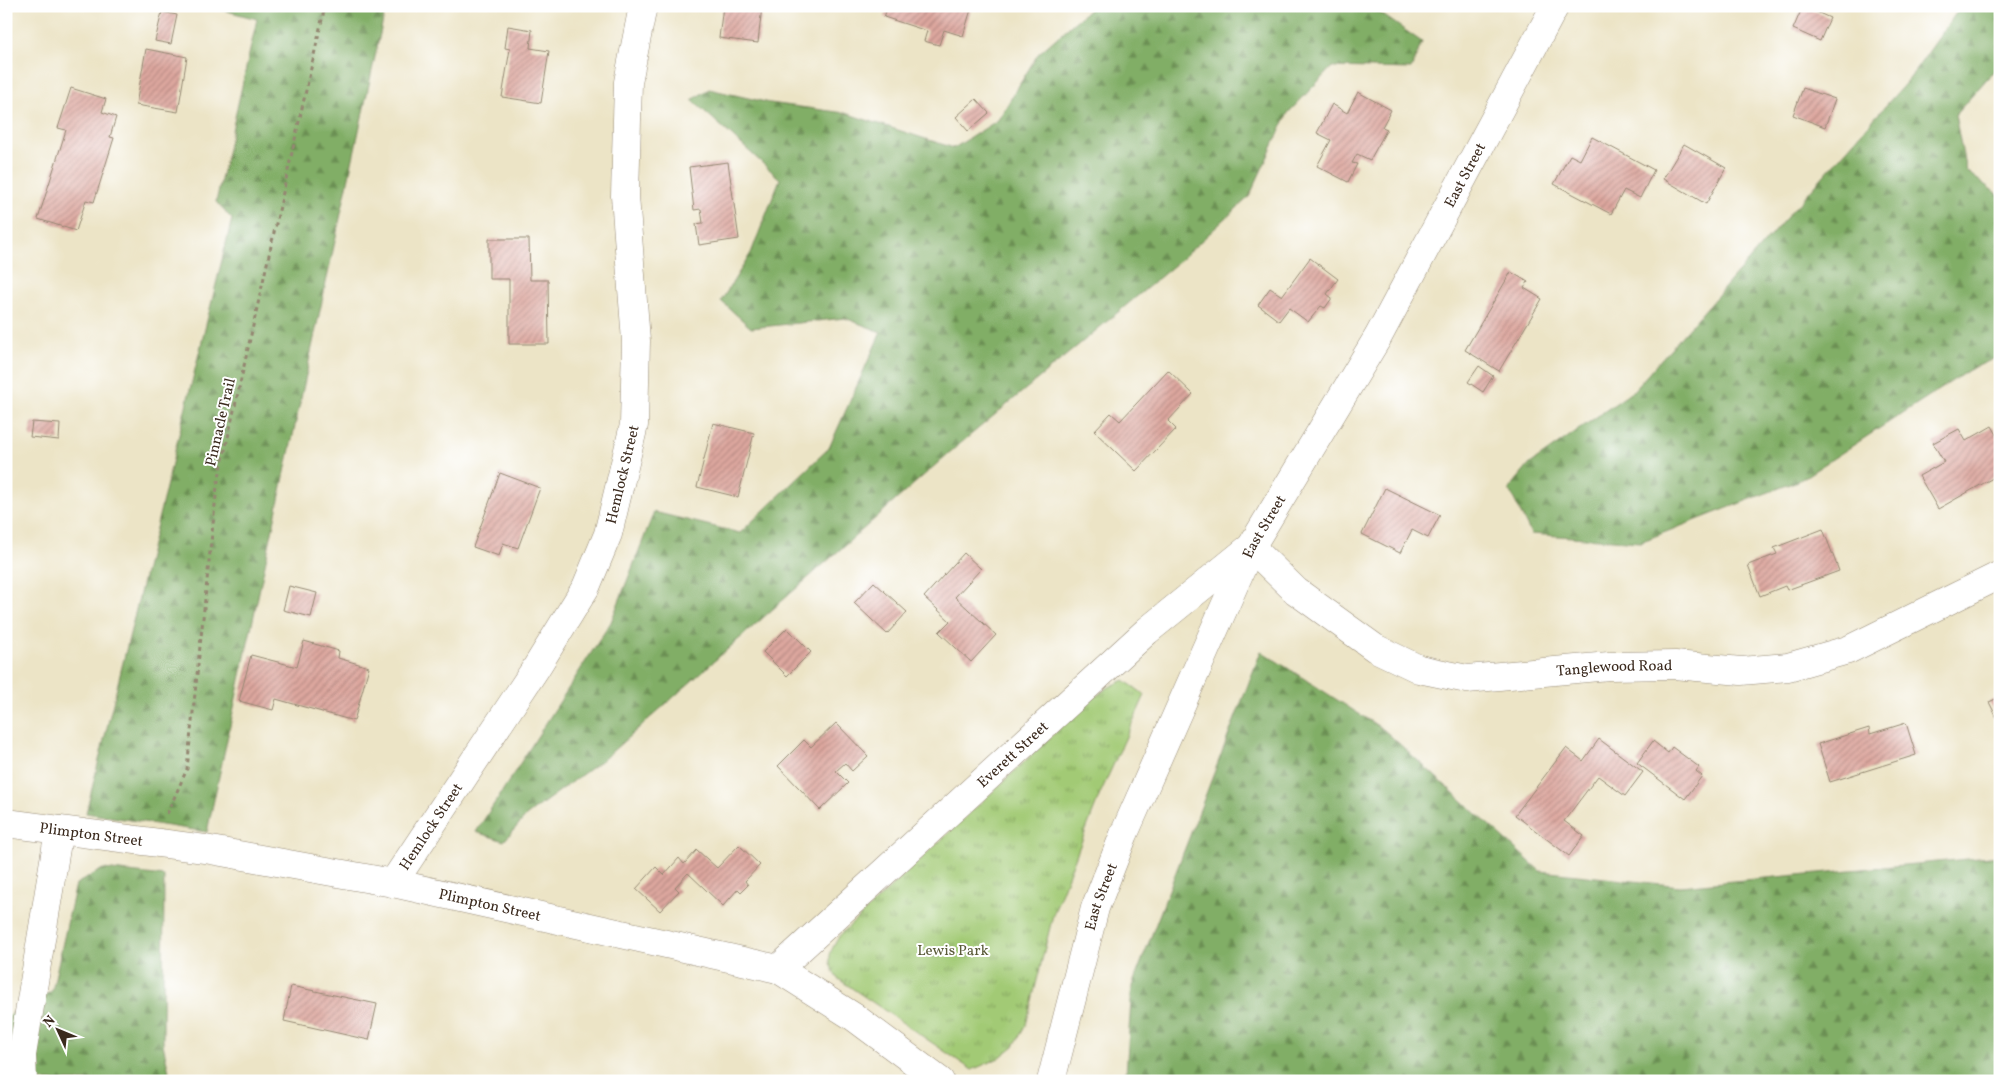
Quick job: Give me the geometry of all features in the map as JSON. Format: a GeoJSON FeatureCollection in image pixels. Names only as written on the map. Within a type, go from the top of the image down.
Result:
{"type":"FeatureCollection","features":[{"type":"Feature","properties":{"kind":"street","name":"Hemlock Street"},"geometry":{"type":"LineString","coordinates":[[393,883],[536,668],[586,587],[608,534],[634,425],[636,341],[625,196],[628,82],[643,6]]}},
{"type":"Feature","properties":{"kind":"street","name":"East Street"},"geometry":{"type":"LineString","coordinates":[[1051,1081],[1095,908],[1124,834],[1251,547],[1378,337],[1555,6]]}},
{"type":"Feature","properties":{"kind":"street","name":"Tanglewood Road"},"geometry":{"type":"LineString","coordinates":[[1251,547],[1296,591],[1375,648],[1419,669],[1468,679],[1609,666],[1675,665],[1742,670],[1788,667],[1848,650],[2000,575]]}},
{"type":"Feature","properties":{"kind":"street","name":"Everett Street"},"geometry":{"type":"LineString","coordinates":[[778,969],[1147,631],[1251,547]]}},
{"type":"Feature","properties":{"kind":"street","name":"Plimpton Street"},"geometry":{"type":"LineString","coordinates":[[6,823],[155,842],[393,883],[778,969],[854,1017],[940,1081]]}},
{"type":"Feature","properties":{"kind":"street"},"geometry":{"type":"LineString","coordinates":[[23,1081],[22,1055],[59,830]]}},
{"type":"Feature","properties":{"kind":"path","name":"Pinnacle Trail"},"geometry":{"type":"LineString","coordinates":[[155,842],[187,769],[217,486],[325,6]]}},
{"type":"Feature","properties":{"kind":"green space"},"geometry":{"type":"Polygon","coordinates":[[[208,6],[386,6],[207,832],[86,813],[232,219],[216,202],[257,19],[208,6]]]}},
{"type":"Feature","properties":{"kind":"green space"},"geometry":{"type":"Polygon","coordinates":[[[1093,6],[1370,6],[1422,42],[1411,69],[1332,67],[1288,113],[1249,197],[1177,263],[949,453],[606,757],[527,815],[504,841],[476,832],[611,622],[654,512],[740,533],[829,448],[881,332],[845,318],[751,328],[721,301],[751,253],[780,179],[692,100],[709,89],[770,103],[845,113],[954,148],[998,120],[1038,54],[1093,6]]]}},
{"type":"Feature","properties":{"kind":"green space"},"geometry":{"type":"Polygon","coordinates":[[[1961,6],[2000,6],[2000,64],[1955,115],[1966,171],[2000,196],[2000,356],[1969,370],[1800,480],[1640,542],[1531,534],[1509,489],[1530,464],[1633,391],[1910,78],[1961,6]]]}},
{"type":"Feature","properties":{"kind":"green space"},"geometry":{"type":"Polygon","coordinates":[[[1261,651],[1384,730],[1540,871],[1680,886],[2000,856],[2000,1081],[1153,1081],[1126,1074],[1132,986],[1261,651]]]}},
{"type":"Feature","properties":{"kind":"green space","name":"Lewis Park"},"geometry":{"type":"Polygon","coordinates":[[[1124,680],[1145,695],[1100,794],[1053,915],[1026,1025],[1014,1046],[999,1058],[972,1070],[837,978],[831,966],[831,952],[840,935],[1087,703],[1107,688],[1124,680]]]}},
{"type":"Feature","properties":{"kind":"green space"},"geometry":{"type":"Polygon","coordinates":[[[103,869],[164,876],[163,1044],[170,1077],[179,1081],[6,1081],[6,1017],[52,991],[76,884],[103,869]]]}},
{"type":"Feature","properties":{"kind":"building"},"geometry":{"type":"Polygon","coordinates":[[[723,6],[762,6],[758,43],[719,38],[723,6]]]}},
{"type":"Feature","properties":{"kind":"building"},"geometry":{"type":"Polygon","coordinates":[[[888,6],[972,6],[963,36],[944,30],[939,45],[924,41],[927,31],[884,17],[888,6]]]}},
{"type":"Feature","properties":{"kind":"building"},"geometry":{"type":"Polygon","coordinates":[[[1803,6],[1830,18],[1820,41],[1793,29],[1803,6]]]}},
{"type":"Feature","properties":{"kind":"building"},"geometry":{"type":"Polygon","coordinates":[[[162,12],[177,15],[171,44],[155,41],[162,12]]]}},
{"type":"Feature","properties":{"kind":"building"},"geometry":{"type":"Polygon","coordinates":[[[508,26],[532,30],[530,48],[549,51],[541,103],[502,97],[510,49],[505,48],[508,26]]]}},
{"type":"Feature","properties":{"kind":"building"},"geometry":{"type":"Polygon","coordinates":[[[146,49],[187,57],[178,112],[136,105],[146,49]]]}},
{"type":"Feature","properties":{"kind":"building"},"geometry":{"type":"Polygon","coordinates":[[[71,88],[106,99],[102,112],[116,117],[110,137],[114,138],[94,202],[86,200],[76,231],[38,219],[66,130],[58,128],[71,88]]]}},
{"type":"Feature","properties":{"kind":"building"},"geometry":{"type":"Polygon","coordinates":[[[1803,88],[1835,99],[1825,127],[1793,115],[1803,88]]]}},
{"type":"Feature","properties":{"kind":"building"},"geometry":{"type":"Polygon","coordinates":[[[1358,92],[1391,110],[1382,127],[1387,129],[1370,160],[1357,154],[1352,163],[1357,164],[1348,182],[1317,166],[1331,140],[1317,133],[1332,104],[1347,113],[1358,92]]]}},
{"type":"Feature","properties":{"kind":"building"},"geometry":{"type":"Polygon","coordinates":[[[976,99],[989,113],[968,131],[956,117],[976,99]]]}},
{"type":"Feature","properties":{"kind":"building"},"geometry":{"type":"Polygon","coordinates":[[[1592,137],[1654,170],[1640,198],[1624,190],[1611,214],[1554,184],[1570,155],[1580,160],[1592,137]]]}},
{"type":"Feature","properties":{"kind":"building"},"geometry":{"type":"Polygon","coordinates":[[[1684,144],[1726,168],[1706,204],[1663,179],[1684,144]]]}},
{"type":"Feature","properties":{"kind":"building"},"geometry":{"type":"Polygon","coordinates":[[[728,162],[739,239],[699,245],[696,224],[703,223],[701,209],[694,210],[689,167],[728,162]]]}},
{"type":"Feature","properties":{"kind":"building"},"geometry":{"type":"Polygon","coordinates":[[[489,239],[529,239],[530,280],[548,280],[549,344],[509,344],[509,279],[489,279],[489,239]]]}},
{"type":"Feature","properties":{"kind":"building"},"geometry":{"type":"Polygon","coordinates":[[[1310,258],[1338,279],[1327,294],[1332,298],[1325,308],[1321,306],[1308,322],[1289,308],[1279,321],[1258,305],[1270,288],[1282,296],[1310,258]]]}},
{"type":"Feature","properties":{"kind":"building"},"geometry":{"type":"Polygon","coordinates":[[[1511,272],[1528,282],[1524,288],[1542,299],[1499,371],[1465,350],[1511,272]]]}},
{"type":"Feature","properties":{"kind":"building"},"geometry":{"type":"Polygon","coordinates":[[[1479,366],[1493,376],[1483,392],[1468,382],[1479,366]]]}},
{"type":"Feature","properties":{"kind":"building"},"geometry":{"type":"Polygon","coordinates":[[[1168,370],[1193,394],[1168,421],[1176,429],[1136,471],[1094,431],[1111,413],[1120,421],[1168,370]]]}},
{"type":"Feature","properties":{"kind":"building"},"geometry":{"type":"Polygon","coordinates":[[[32,422],[60,424],[59,440],[30,437],[32,422]]]}},
{"type":"Feature","properties":{"kind":"building"},"geometry":{"type":"Polygon","coordinates":[[[713,423],[754,433],[738,497],[697,487],[713,423]]]}},
{"type":"Feature","properties":{"kind":"building"},"geometry":{"type":"Polygon","coordinates":[[[1992,426],[2000,440],[2000,474],[1938,509],[1919,476],[1944,462],[1933,443],[1959,429],[1966,441],[1992,426]]]}},
{"type":"Feature","properties":{"kind":"building"},"geometry":{"type":"Polygon","coordinates":[[[500,473],[540,488],[518,548],[503,543],[499,556],[473,547],[500,473]]]}},
{"type":"Feature","properties":{"kind":"building"},"geometry":{"type":"Polygon","coordinates":[[[1385,488],[1440,515],[1428,538],[1412,530],[1400,553],[1362,534],[1385,488]]]}},
{"type":"Feature","properties":{"kind":"building"},"geometry":{"type":"Polygon","coordinates":[[[1823,529],[1839,571],[1787,590],[1785,586],[1760,596],[1748,565],[1777,554],[1774,548],[1823,529]]]}},
{"type":"Feature","properties":{"kind":"building"},"geometry":{"type":"Polygon","coordinates":[[[964,553],[981,569],[955,597],[996,635],[971,662],[939,632],[950,621],[924,597],[964,553]]]}},
{"type":"Feature","properties":{"kind":"building"},"geometry":{"type":"Polygon","coordinates":[[[874,582],[907,612],[887,634],[854,603],[874,582]]]}},
{"type":"Feature","properties":{"kind":"building"},"geometry":{"type":"Polygon","coordinates":[[[289,586],[317,593],[311,617],[283,610],[289,586]]]}},
{"type":"Feature","properties":{"kind":"building"},"geometry":{"type":"Polygon","coordinates":[[[787,628],[811,652],[787,676],[763,652],[787,628]]]}},
{"type":"Feature","properties":{"kind":"building"},"geometry":{"type":"Polygon","coordinates":[[[304,641],[339,651],[338,658],[369,667],[354,721],[276,699],[273,710],[239,701],[251,655],[297,667],[304,641]]]}},
{"type":"Feature","properties":{"kind":"building"},"geometry":{"type":"Polygon","coordinates":[[[2000,697],[2000,724],[1989,702],[2000,697]]]}},
{"type":"Feature","properties":{"kind":"building"},"geometry":{"type":"Polygon","coordinates":[[[836,723],[868,756],[852,771],[845,763],[836,771],[848,783],[820,810],[778,766],[804,740],[811,747],[836,723]]]}},
{"type":"Feature","properties":{"kind":"building"},"geometry":{"type":"Polygon","coordinates":[[[1906,723],[1916,755],[1830,782],[1818,744],[1869,728],[1870,734],[1906,723]]]}},
{"type":"Feature","properties":{"kind":"building"},"geometry":{"type":"Polygon","coordinates":[[[1599,739],[1643,772],[1625,796],[1598,776],[1564,821],[1584,836],[1569,856],[1515,815],[1566,748],[1583,761],[1599,739]]]}},
{"type":"Feature","properties":{"kind":"building"},"geometry":{"type":"Polygon","coordinates":[[[1653,741],[1668,753],[1672,747],[1699,767],[1696,771],[1702,776],[1685,799],[1637,763],[1653,741]]]}},
{"type":"Feature","properties":{"kind":"building"},"geometry":{"type":"Polygon","coordinates":[[[739,845],[760,865],[745,881],[748,885],[741,892],[738,889],[723,906],[688,873],[675,887],[679,891],[660,911],[636,889],[656,867],[664,875],[679,858],[684,864],[697,850],[717,868],[739,845]]]}},
{"type":"Feature","properties":{"kind":"building"},"geometry":{"type":"Polygon","coordinates":[[[291,986],[377,1004],[369,1040],[284,1021],[291,986]]]}}]}
